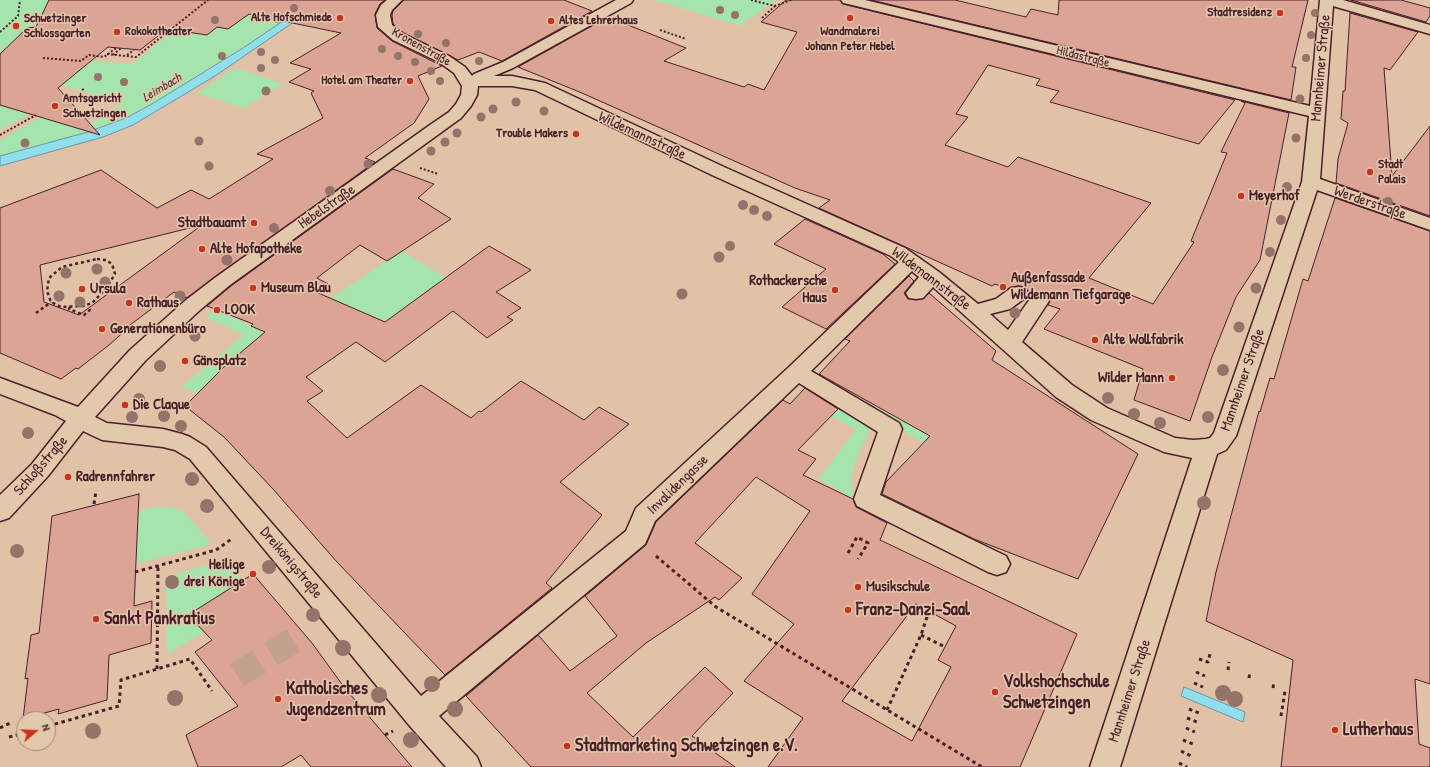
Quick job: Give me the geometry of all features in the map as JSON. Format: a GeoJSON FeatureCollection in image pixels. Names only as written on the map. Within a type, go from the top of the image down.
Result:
{"type":"FeatureCollection","features":[{"type":"Feature","properties":{"kind":"street","name":"Kronenstraße"},"geometry":{"type":"LineString","coordinates":[[395,0],[386,8],[382,15],[385,27],[398,37],[454,64],[468,88]]}},
{"type":"Feature","properties":{"kind":"street"},"geometry":{"type":"LineString","coordinates":[[468,88],[626,0]]}},
{"type":"Feature","properties":{"kind":"street","name":"Hildastraße"},"geometry":{"type":"LineString","coordinates":[[848,0],[1318,113]]}},
{"type":"Feature","properties":{"kind":"street"},"geometry":{"type":"LineString","coordinates":[[1328,0],[1430,30]]}},
{"type":"Feature","properties":{"kind":"street","name":"Mannheimer Straße"},"geometry":{"type":"LineString","coordinates":[[1105,767],[1207,448],[1218,444],[1224,436],[1311,182],[1328,0]]}},
{"type":"Feature","properties":{"kind":"street","name":"Wildemannstraße"},"geometry":{"type":"LineString","coordinates":[[468,88],[571,102],[718,171],[881,243],[911,261],[938,289],[975,312],[1064,391],[1099,414],[1137,432],[1172,446],[1193,449],[1207,448]]}},
{"type":"Feature","properties":{"kind":"street","name":"Hebelstraße"},"geometry":{"type":"LineString","coordinates":[[80,419],[138,355],[193,305],[455,115],[463,106],[468,88]]}},
{"type":"Feature","properties":{"kind":"street","name":"Werderstraße"},"geometry":{"type":"LineString","coordinates":[[1311,182],[1430,224]]}},
{"type":"Feature","properties":{"kind":"street","name":"Invalidengasse"},"geometry":{"type":"LineString","coordinates":[[419,715],[636,537],[645,515],[797,372],[911,261]]}},
{"type":"Feature","properties":{"kind":"street"},"geometry":{"type":"LineString","coordinates":[[916,293],[938,289]]}},
{"type":"Feature","properties":{"kind":"street"},"geometry":{"type":"LineString","coordinates":[[975,312],[1003,304],[1018,293]]}},
{"type":"Feature","properties":{"kind":"street"},"geometry":{"type":"LineString","coordinates":[[1011,344],[1021,326],[1039,301]]}},
{"type":"Feature","properties":{"kind":"street"},"geometry":{"type":"LineString","coordinates":[[797,372],[891,429],[866,499],[997,564]]}},
{"type":"Feature","properties":{"kind":"street","name":"Dreikönigstraße"},"geometry":{"type":"LineString","coordinates":[[0,386],[63,409],[102,431],[163,438],[182,443],[198,453],[419,715],[466,767]]}},
{"type":"Feature","properties":{"kind":"street","name":"Schloßstraße"},"geometry":{"type":"LineString","coordinates":[[0,511],[40,470],[80,419]]}},
{"type":"Feature","properties":{"kind":"path"},"geometry":{"type":"LineString","coordinates":[[0,32],[18,16],[20,0]]}},
{"type":"Feature","properties":{"kind":"path"},"geometry":{"type":"LineString","coordinates":[[107,54],[136,57],[208,0]]}},
{"type":"Feature","properties":{"kind":"path"},"geometry":{"type":"LineString","coordinates":[[751,0],[775,6]]}},
{"type":"Feature","properties":{"kind":"path"},"geometry":{"type":"LineString","coordinates":[[762,18],[775,6],[791,0]]}},
{"type":"Feature","properties":{"kind":"path"},"geometry":{"type":"LineString","coordinates":[[660,30],[686,39]]}},
{"type":"Feature","properties":{"kind":"path"},"geometry":{"type":"LineString","coordinates":[[89,55],[104,57],[116,48]]}},
{"type":"Feature","properties":{"kind":"path"},"geometry":{"type":"LineString","coordinates":[[113,55],[121,48]]}},
{"type":"Feature","properties":{"kind":"path"},"geometry":{"type":"LineString","coordinates":[[126,56],[134,50]]}},
{"type":"Feature","properties":{"kind":"path"},"geometry":{"type":"LineString","coordinates":[[46,56],[43,58],[82,61],[94,51]]}},
{"type":"Feature","properties":{"kind":"path"},"geometry":{"type":"LineString","coordinates":[[0,135],[36,115]]}},
{"type":"Feature","properties":{"kind":"path"},"geometry":{"type":"LineString","coordinates":[[97,258],[106,260],[112,264],[115,274],[105,290],[92,302],[83,306],[70,307],[61,307],[52,302],[47,291],[49,278],[62,267],[97,258]]}},
{"type":"Feature","properties":{"kind":"path"},"geometry":{"type":"LineString","coordinates":[[36,313],[52,302]]}},
{"type":"Feature","properties":{"kind":"path"},"geometry":{"type":"LineString","coordinates":[[70,307],[69,309],[84,314],[90,310],[93,312]]}},
{"type":"Feature","properties":{"kind":"path"},"geometry":{"type":"LineString","coordinates":[[94,504],[96,491]]}},
{"type":"Feature","properties":{"kind":"path"},"geometry":{"type":"LineString","coordinates":[[636,537],[676,575],[716,607],[982,767]]}},
{"type":"Feature","properties":{"kind":"path"},"geometry":{"type":"LineString","coordinates":[[848,553],[857,537],[868,543],[858,559]]}},
{"type":"Feature","properties":{"kind":"path"},"geometry":{"type":"LineString","coordinates":[[135,572],[216,550],[222,546]]}},
{"type":"Feature","properties":{"kind":"path"},"geometry":{"type":"LineString","coordinates":[[157,669],[158,566]]}},
{"type":"Feature","properties":{"kind":"path"},"geometry":{"type":"LineString","coordinates":[[887,710],[921,635],[929,611]]}},
{"type":"Feature","properties":{"kind":"path"},"geometry":{"type":"LineString","coordinates":[[921,635],[944,647]]}},
{"type":"Feature","properties":{"kind":"path"},"geometry":{"type":"LineString","coordinates":[[1199,659],[1208,662],[1210,654]]}},
{"type":"Feature","properties":{"kind":"path"},"geometry":{"type":"LineString","coordinates":[[56,724],[119,706],[121,680],[190,659],[212,691]]}},
{"type":"Feature","properties":{"kind":"path"},"geometry":{"type":"LineString","coordinates":[[1228,670],[1229,662]]}},
{"type":"Feature","properties":{"kind":"path"},"geometry":{"type":"LineString","coordinates":[[1250,671],[1250,678]]}},
{"type":"Feature","properties":{"kind":"path"},"geometry":{"type":"LineString","coordinates":[[1196,672],[1205,676]]}},
{"type":"Feature","properties":{"kind":"path"},"geometry":{"type":"LineString","coordinates":[[1273,688],[1274,681]]}},
{"type":"Feature","properties":{"kind":"path"},"geometry":{"type":"LineString","coordinates":[[1194,683],[1203,687]]}},
{"type":"Feature","properties":{"kind":"path"},"geometry":{"type":"LineString","coordinates":[[1282,716],[1285,691]]}},
{"type":"Feature","properties":{"kind":"path"},"geometry":{"type":"LineString","coordinates":[[1189,709],[1199,712]]}},
{"type":"Feature","properties":{"kind":"path"},"geometry":{"type":"LineString","coordinates":[[1188,718],[1197,722]]}},
{"type":"Feature","properties":{"kind":"path"},"geometry":{"type":"LineString","coordinates":[[0,728],[10,723]]}},
{"type":"Feature","properties":{"kind":"path"},"geometry":{"type":"LineString","coordinates":[[1186,728],[1195,732]]}},
{"type":"Feature","properties":{"kind":"path"},"geometry":{"type":"LineString","coordinates":[[9,737],[16,735]]}},
{"type":"Feature","properties":{"kind":"path"},"geometry":{"type":"LineString","coordinates":[[1183,740],[1193,744]]}},
{"type":"Feature","properties":{"kind":"path"},"geometry":{"type":"LineString","coordinates":[[1181,751],[1191,756]]}},
{"type":"Feature","properties":{"kind":"path"},"geometry":{"type":"LineString","coordinates":[[1179,763],[1187,767]]}},
{"type":"Feature","properties":{"kind":"green space","name":"Schwetzinger Schlossgarten"},"geometry":{"type":"Polygon","coordinates":[[[0,0],[49,0],[44,14],[34,25],[27,28],[0,54],[0,0]]]}},
{"type":"Feature","properties":{"kind":"green space"},"geometry":{"type":"Polygon","coordinates":[[[314,0],[243,48],[152,104],[126,118],[88,132],[0,156],[0,140],[41,117],[89,128],[94,125],[90,124],[124,103],[32,77],[88,60],[132,64],[206,4],[314,0]]]}},
{"type":"Feature","properties":{"kind":"green space"},"geometry":{"type":"Polygon","coordinates":[[[654,0],[776,0],[740,26],[654,0]]]}},
{"type":"Feature","properties":{"kind":"green space"},"geometry":{"type":"Polygon","coordinates":[[[235,68],[283,84],[244,108],[197,93],[235,68]]]}},
{"type":"Feature","properties":{"kind":"green space"},"geometry":{"type":"Polygon","coordinates":[[[0,105],[30,114],[0,130],[0,105]]]}},
{"type":"Feature","properties":{"kind":"green space"},"geometry":{"type":"Polygon","coordinates":[[[401,251],[447,278],[385,322],[330,299],[401,251]]]}},
{"type":"Feature","properties":{"kind":"green space"},"geometry":{"type":"Polygon","coordinates":[[[214,308],[265,332],[198,394],[181,387],[244,335],[207,318],[214,308]]]}},
{"type":"Feature","properties":{"kind":"green space"},"geometry":{"type":"Polygon","coordinates":[[[833,384],[930,436],[923,443],[830,387],[833,384]]]}},
{"type":"Feature","properties":{"kind":"green space"},"geometry":{"type":"Polygon","coordinates":[[[800,391],[810,393],[863,423],[868,428],[868,436],[862,446],[851,474],[853,500],[842,501],[845,494],[818,479],[856,430],[795,396],[800,391]]]}},
{"type":"Feature","properties":{"kind":"green space"},"geometry":{"type":"Polygon","coordinates":[[[153,507],[174,508],[184,512],[210,542],[205,546],[135,564],[138,511],[153,507]]]}},
{"type":"Feature","properties":{"kind":"green space"},"geometry":{"type":"Polygon","coordinates":[[[224,560],[243,580],[188,615],[204,632],[167,654],[166,577],[224,560]]]}},
{"type":"Feature","properties":{"kind":"water"},"geometry":{"type":"Polygon","coordinates":[[[314,0],[304,15],[215,76],[133,125],[103,137],[0,166],[0,156],[88,132],[126,118],[152,104],[243,48],[314,0]]]}},
{"type":"Feature","properties":{"kind":"water"},"geometry":{"type":"Polygon","coordinates":[[[1184,687],[1245,712],[1243,722],[1181,696],[1184,687]]]}},
{"type":"Feature","properties":{"kind":"building"},"geometry":{"type":"Polygon","coordinates":[[[49,0],[385,0],[380,4],[375,14],[377,28],[392,41],[442,66],[418,76],[429,99],[414,123],[365,158],[375,162],[187,298],[174,292],[126,328],[127,329],[109,345],[78,369],[76,368],[61,379],[0,353],[0,208],[101,170],[157,208],[191,190],[209,199],[273,159],[257,154],[323,118],[311,93],[314,91],[289,82],[311,69],[290,63],[341,33],[249,14],[228,29],[217,27],[207,35],[167,29],[140,50],[108,47],[58,88],[100,135],[0,105],[0,54],[27,28],[36,27],[49,0]],[[202,225],[40,265],[44,302],[79,315],[202,225]]]}},
{"type":"Feature","properties":{"kind":"building"},"geometry":{"type":"Polygon","coordinates":[[[404,0],[564,0],[592,11],[502,61],[479,52],[458,60],[404,33],[393,24],[393,11],[404,0]]]}},
{"type":"Feature","properties":{"kind":"building"},"geometry":{"type":"Polygon","coordinates":[[[786,0],[840,0],[843,4],[1235,100],[1199,144],[1050,102],[1059,91],[1036,85],[1040,79],[988,65],[956,114],[968,117],[945,145],[1008,167],[1018,157],[1151,203],[1089,278],[1153,304],[1194,242],[1191,241],[1227,153],[1221,152],[1245,103],[1241,101],[1289,113],[1260,260],[1236,297],[1212,357],[1190,421],[1134,400],[1143,369],[1044,329],[1060,309],[1048,305],[1050,300],[1046,295],[1039,293],[1028,297],[1029,292],[1025,287],[1018,286],[1008,289],[995,284],[992,286],[819,208],[830,200],[795,188],[582,93],[518,67],[608,17],[686,48],[664,61],[744,87],[748,84],[764,90],[797,32],[761,22],[786,0]]]}},
{"type":"Feature","properties":{"kind":"building"},"geometry":{"type":"Polygon","coordinates":[[[871,0],[955,0],[1026,17],[1031,9],[1058,15],[1059,0],[1308,0],[1292,67],[1296,67],[1291,100],[871,0]]]}},
{"type":"Feature","properties":{"kind":"building"},"geometry":{"type":"Polygon","coordinates":[[[1351,0],[1401,0],[1430,8],[1430,16],[1426,22],[1351,0]]]}},
{"type":"Feature","properties":{"kind":"building"},"geometry":{"type":"Polygon","coordinates":[[[1350,13],[1418,32],[1390,70],[1384,68],[1392,176],[1430,126],[1430,216],[1336,183],[1338,159],[1348,123],[1341,119],[1343,91],[1345,91],[1350,13]]]}},
{"type":"Feature","properties":{"kind":"building"},"geometry":{"type":"Polygon","coordinates":[[[393,169],[434,184],[418,198],[451,219],[387,261],[360,245],[317,278],[328,284],[316,292],[385,322],[489,246],[531,270],[496,292],[521,308],[507,317],[513,320],[487,338],[453,311],[385,362],[356,342],[306,377],[323,391],[307,401],[347,438],[421,385],[471,418],[521,381],[584,420],[599,407],[629,424],[560,482],[602,515],[546,583],[552,588],[445,675],[337,562],[273,489],[224,437],[185,406],[226,365],[265,332],[251,326],[253,324],[207,306],[231,286],[393,169]]]}},
{"type":"Feature","properties":{"kind":"building"},"geometry":{"type":"Polygon","coordinates":[[[1335,198],[1430,231],[1430,684],[1415,679],[1419,744],[1430,748],[1430,767],[1281,767],[1293,660],[1206,621],[1216,572],[1259,411],[1260,412],[1270,378],[1274,379],[1303,279],[1308,281],[1335,198]]]}},
{"type":"Feature","properties":{"kind":"building","name":"Rothackersche Haus"},"geometry":{"type":"Polygon","coordinates":[[[805,219],[883,254],[895,264],[826,329],[782,307],[826,269],[774,244],[805,219]]]}},
{"type":"Feature","properties":{"kind":"building"},"geometry":{"type":"Polygon","coordinates":[[[909,276],[914,281],[904,293],[908,299],[923,299],[929,293],[996,351],[992,360],[1138,454],[1078,579],[974,539],[882,494],[886,482],[930,436],[819,374],[850,341],[845,339],[909,276]]]}},
{"type":"Feature","properties":{"kind":"building"},"geometry":{"type":"Polygon","coordinates":[[[805,388],[838,409],[798,450],[816,459],[803,475],[853,499],[856,507],[887,523],[880,540],[1077,634],[1020,767],[768,767],[803,718],[744,681],[794,624],[752,594],[810,511],[756,477],[695,543],[742,578],[719,600],[715,597],[646,643],[587,693],[633,737],[705,667],[733,693],[692,736],[735,767],[531,767],[466,696],[538,635],[570,671],[617,636],[585,596],[646,545],[656,522],[783,400],[790,404],[805,388]],[[916,604],[842,701],[912,741],[951,667],[938,660],[956,626],[916,604]]]}},
{"type":"Feature","properties":{"kind":"building","name":"Sankt Pankratius"},"geometry":{"type":"Polygon","coordinates":[[[139,494],[134,606],[152,601],[151,643],[109,655],[107,700],[58,714],[59,709],[52,711],[24,711],[28,678],[25,679],[31,635],[39,633],[52,516],[139,494]]]}},
{"type":"Feature","properties":{"kind":"building"},"geometry":{"type":"Polygon","coordinates":[[[253,574],[312,643],[344,687],[412,767],[311,767],[301,755],[281,767],[198,767],[186,735],[238,706],[195,652],[212,640],[188,615],[253,574]]]}},
{"type":"Feature","properties":{"kind":"tunnel"},"geometry":{"type":"LineString","coordinates":[[237,675],[304,634]]}},
{"type":"Feature","properties":{"kind":"place","name":"Stadtresidenz"},"geometry":{"type":"Point","coordinates":[1280,13]}},
{"type":"Feature","properties":{"kind":"place","name":"Alte Hofschmiede"},"geometry":{"type":"Point","coordinates":[340,18]}},
{"type":"Feature","properties":{"kind":"place","name":"Wandmalerei Johann Peter Hebel"},"geometry":{"type":"Point","coordinates":[850,18]}},
{"type":"Feature","properties":{"kind":"place","name":"Altes Lehrerhaus"},"geometry":{"type":"Point","coordinates":[551,21]}},
{"type":"Feature","properties":{"kind":"place","name":"Schwetzinger Schlossgarten"},"geometry":{"type":"Point","coordinates":[16,26]}},
{"type":"Feature","properties":{"kind":"place","name":"Rokokotheater"},"geometry":{"type":"Point","coordinates":[117,32]}},
{"type":"Feature","properties":{"kind":"place","name":"Hotel am Theater"},"geometry":{"type":"Point","coordinates":[410,81]}},
{"type":"Feature","properties":{"kind":"place","name":"Amtsgericht Schwetzingen"},"geometry":{"type":"Point","coordinates":[55,106]}},
{"type":"Feature","properties":{"kind":"place","name":"Trouble Makers"},"geometry":{"type":"Point","coordinates":[576,134]}},
{"type":"Feature","properties":{"kind":"place","name":"Stadt Palais"},"geometry":{"type":"Point","coordinates":[1370,172]}},
{"type":"Feature","properties":{"kind":"place","name":"Meyerhof"},"geometry":{"type":"Point","coordinates":[1241,196]}},
{"type":"Feature","properties":{"kind":"place","name":"Stadtbauamt"},"geometry":{"type":"Point","coordinates":[254,223]}},
{"type":"Feature","properties":{"kind":"place","name":"Alte Hofapotheke"},"geometry":{"type":"Point","coordinates":[202,249]}},
{"type":"Feature","properties":{"kind":"place","name":"Außenfassade Wildemann Tiefgarage"},"geometry":{"type":"Point","coordinates":[1003,287]}},
{"type":"Feature","properties":{"kind":"place","name":"Museum Blau"},"geometry":{"type":"Point","coordinates":[253,288]}},
{"type":"Feature","properties":{"kind":"place","name":"Ursula"},"geometry":{"type":"Point","coordinates":[82,289]}},
{"type":"Feature","properties":{"kind":"place","name":"Rothackersche Haus"},"geometry":{"type":"Point","coordinates":[835,290]}},
{"type":"Feature","properties":{"kind":"place","name":"Rathaus"},"geometry":{"type":"Point","coordinates":[129,303]}},
{"type":"Feature","properties":{"kind":"place","name":"LOOK"},"geometry":{"type":"Point","coordinates":[217,310]}},
{"type":"Feature","properties":{"kind":"place","name":"Generationenbüro"},"geometry":{"type":"Point","coordinates":[102,329]}},
{"type":"Feature","properties":{"kind":"place","name":"Alte Wollfabrik"},"geometry":{"type":"Point","coordinates":[1095,340]}},
{"type":"Feature","properties":{"kind":"place","name":"Gänsplatz"},"geometry":{"type":"Point","coordinates":[185,361]}},
{"type":"Feature","properties":{"kind":"place","name":"Wilder Mann"},"geometry":{"type":"Point","coordinates":[1172,378]}},
{"type":"Feature","properties":{"kind":"place","name":"Die Claque"},"geometry":{"type":"Point","coordinates":[125,405]}},
{"type":"Feature","properties":{"kind":"place","name":"Radrennfahrer"},"geometry":{"type":"Point","coordinates":[68,477]}},
{"type":"Feature","properties":{"kind":"place","name":"Heilige drei Könige"},"geometry":{"type":"Point","coordinates":[253,574]}},
{"type":"Feature","properties":{"kind":"place","name":"Musikschule"},"geometry":{"type":"Point","coordinates":[858,587]}},
{"type":"Feature","properties":{"kind":"place","name":"Franz-Danzi-Saal"},"geometry":{"type":"Point","coordinates":[848,610]}},
{"type":"Feature","properties":{"kind":"place","name":"Sankt Pankratius"},"geometry":{"type":"Point","coordinates":[96,619]}},
{"type":"Feature","properties":{"kind":"place","name":"Volkshochschule Schwetzingen"},"geometry":{"type":"Point","coordinates":[995,692]}},
{"type":"Feature","properties":{"kind":"place","name":"Katholisches Jugendzentrum"},"geometry":{"type":"Point","coordinates":[278,699]}},
{"type":"Feature","properties":{"kind":"place","name":"Lutherhaus"},"geometry":{"type":"Point","coordinates":[1335,730]}},
{"type":"Feature","properties":{"kind":"place","name":"Stadtmarketing Schwetzingen e.V."},"geometry":{"type":"Point","coordinates":[567,746]}},
{"type":"Feature","properties":{"kind":"water label","name":"Leimbach"},"geometry":{"type":"Point","coordinates":[162,88]}}]}
